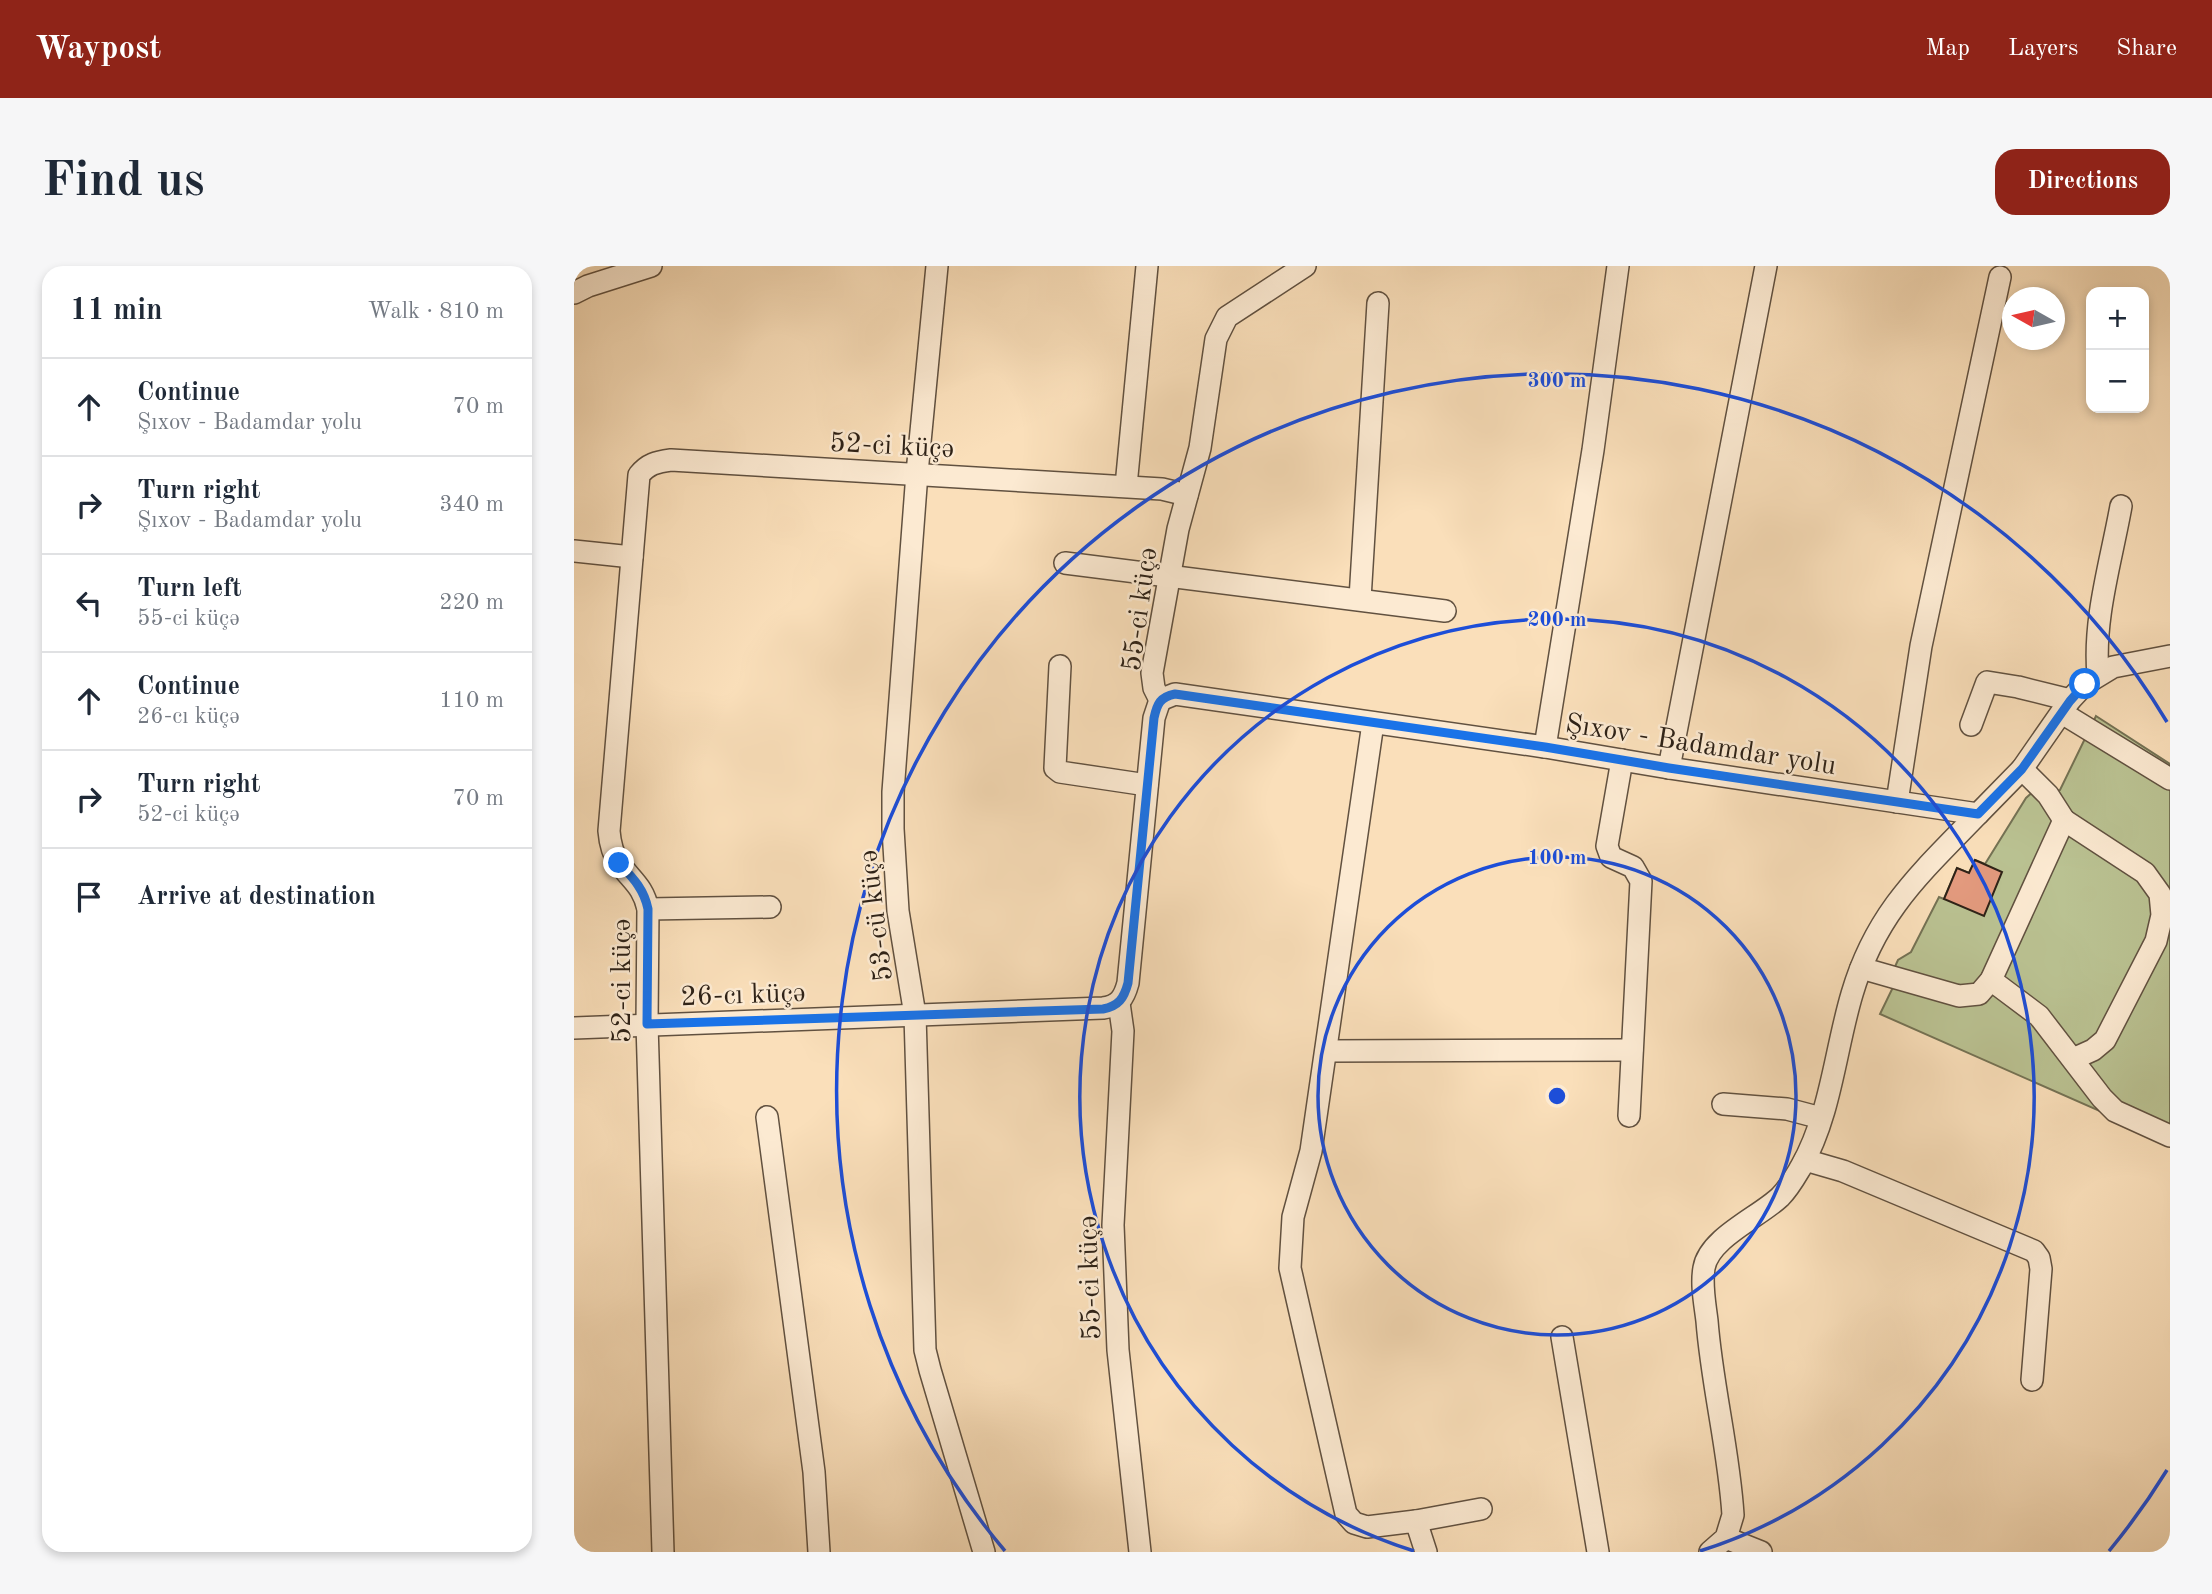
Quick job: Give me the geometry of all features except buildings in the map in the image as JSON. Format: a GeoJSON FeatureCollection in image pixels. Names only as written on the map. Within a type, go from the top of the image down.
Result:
{"type":"FeatureCollection","features":[{"type":"Feature","properties":{"kind":"street"},"geometry":{"type":"LineString","coordinates":[[574,293],[651,266]]}},
{"type":"Feature","properties":{"kind":"street","name":"53-cü küçə"},"geometry":{"type":"LineString","coordinates":[[937,266],[917,474],[893,792],[893,829],[898,911],[915,1015],[925,1350],[984,1552]]}},
{"type":"Feature","properties":{"kind":"street"},"geometry":{"type":"LineString","coordinates":[[1126,486],[1147,266]]}},
{"type":"Feature","properties":{"kind":"street","name":"55-ci küçə"},"geometry":{"type":"LineString","coordinates":[[1140,1552],[1118,1350],[1113,1225],[1123,1031],[1119,1003],[1125,996],[1128,983],[1154,718],[1160,700],[1154,688],[1152,673],[1168,575],[1200,448],[1216,340],[1227,317],[1305,266]]}},
{"type":"Feature","properties":{"kind":"street"},"geometry":{"type":"LineString","coordinates":[[1545,747],[1593,450],[1618,266]]}},
{"type":"Feature","properties":{"kind":"street"},"geometry":{"type":"LineString","coordinates":[[1669,768],[1766,266]]}},
{"type":"Feature","properties":{"kind":"street"},"geometry":{"type":"LineString","coordinates":[[1897,802],[1921,646],[2000,277]]}},
{"type":"Feature","properties":{"kind":"street"},"geometry":{"type":"LineString","coordinates":[[1360,599],[1378,303]]}},
{"type":"Feature","properties":{"kind":"street","name":"52-ci küçə"},"geometry":{"type":"LineString","coordinates":[[663,1552],[647,1024],[648,909],[646,896],[611,849],[609,831],[635,491],[639,475],[645,467],[654,462],[671,460],[1126,486],[1162,489],[1187,495]]}},
{"type":"Feature","properties":{"kind":"street"},"geometry":{"type":"LineString","coordinates":[[2098,675],[2097,629],[2121,506]]}},
{"type":"Feature","properties":{"kind":"street"},"geometry":{"type":"LineString","coordinates":[[574,551],[632,557]]}},
{"type":"Feature","properties":{"kind":"street"},"geometry":{"type":"LineString","coordinates":[[1065,563],[1446,611]]}},
{"type":"Feature","properties":{"kind":"street"},"geometry":{"type":"LineString","coordinates":[[1761,1552],[1718,1545],[1733,1516],[1732,1495],[1708,1339],[1704,1265],[1712,1250],[1723,1239],[1782,1195],[1805,1160],[1833,1078],[1861,968],[1875,935],[1891,908],[2022,769],[2085,684],[2113,667],[2170,656]]}},
{"type":"Feature","properties":{"kind":"street"},"geometry":{"type":"LineString","coordinates":[[1060,666],[1055,768],[1060,772],[1147,785]]}},
{"type":"Feature","properties":{"kind":"street"},"geometry":{"type":"LineString","coordinates":[[1971,725],[1987,682],[2018,687],[2066,707],[2170,779]]}},
{"type":"Feature","properties":{"kind":"street","name":"Şıxov - Badamdar yolu"},"geometry":{"type":"LineString","coordinates":[[1160,700],[1175,694],[1545,747],[1978,814]]}},
{"type":"Feature","properties":{"kind":"street"},"geometry":{"type":"LineString","coordinates":[[1373,723],[1311,1151],[1293,1217],[1290,1268],[1346,1514],[1354,1524],[1367,1527],[1481,1509]]}},
{"type":"Feature","properties":{"kind":"street"},"geometry":{"type":"LineString","coordinates":[[1622,760],[1607,846],[1611,857],[1633,867],[1641,881],[1629,1116]]}},
{"type":"Feature","properties":{"kind":"street"},"geometry":{"type":"LineString","coordinates":[[2022,769],[2048,795],[2064,820],[2145,873],[2160,894],[2162,915],[2156,941],[2105,1040],[2093,1050],[2073,1059]]}},
{"type":"Feature","properties":{"kind":"street"},"geometry":{"type":"LineString","coordinates":[[1861,968],[1959,996],[1979,994],[1991,980],[2064,820]]}},
{"type":"Feature","properties":{"kind":"street"},"geometry":{"type":"LineString","coordinates":[[648,909],[770,907]]}},
{"type":"Feature","properties":{"kind":"street"},"geometry":{"type":"LineString","coordinates":[[1991,980],[2039,1016],[2115,1111],[2170,1136]]}},
{"type":"Feature","properties":{"kind":"street"},"geometry":{"type":"LineString","coordinates":[[915,1015],[1103,1009],[1119,1003]]}},
{"type":"Feature","properties":{"kind":"street","name":"26-cı küçə"},"geometry":{"type":"LineString","coordinates":[[574,1028],[915,1015]]}},
{"type":"Feature","properties":{"kind":"street"},"geometry":{"type":"LineString","coordinates":[[1326,1051],[1632,1050]]}},
{"type":"Feature","properties":{"kind":"street"},"geometry":{"type":"LineString","coordinates":[[1723,1104],[1787,1109],[1821,1118]]}},
{"type":"Feature","properties":{"kind":"street"},"geometry":{"type":"LineString","coordinates":[[767,1117],[814,1472],[819,1552]]}},
{"type":"Feature","properties":{"kind":"street"},"geometry":{"type":"LineString","coordinates":[[1805,1160],[1843,1171],[2034,1251],[2039,1258],[2041,1269],[2032,1380]]}},
{"type":"Feature","properties":{"kind":"street"},"geometry":{"type":"LineString","coordinates":[[1562,1337],[1598,1552]]}},
{"type":"Feature","properties":{"kind":"street"},"geometry":{"type":"LineString","coordinates":[[1416,1521],[1426,1552]]}},
{"type":"Feature","properties":{"kind":"green space"},"geometry":{"type":"Polygon","coordinates":[[[2096,716],[2170,764],[2170,1142],[1880,1014],[1897,979],[1893,971],[1898,960],[1911,952],[1939,897],[1944,899],[1957,868],[1969,873],[1975,860],[1985,864],[2026,798],[2035,790],[2048,795],[2060,790],[2096,716]]]}},
{"type":"Feature","properties":{"kind":"route"},"geometry":{"type":"LineString","coordinates":[[619,863],[646,896],[647,1024],[1103,1009],[1119,1003],[1125,996],[1128,983],[1154,718],[1156,707],[1166,696],[1175,694],[1545,747],[1978,814],[2022,769],[2085,684]]}}]}
